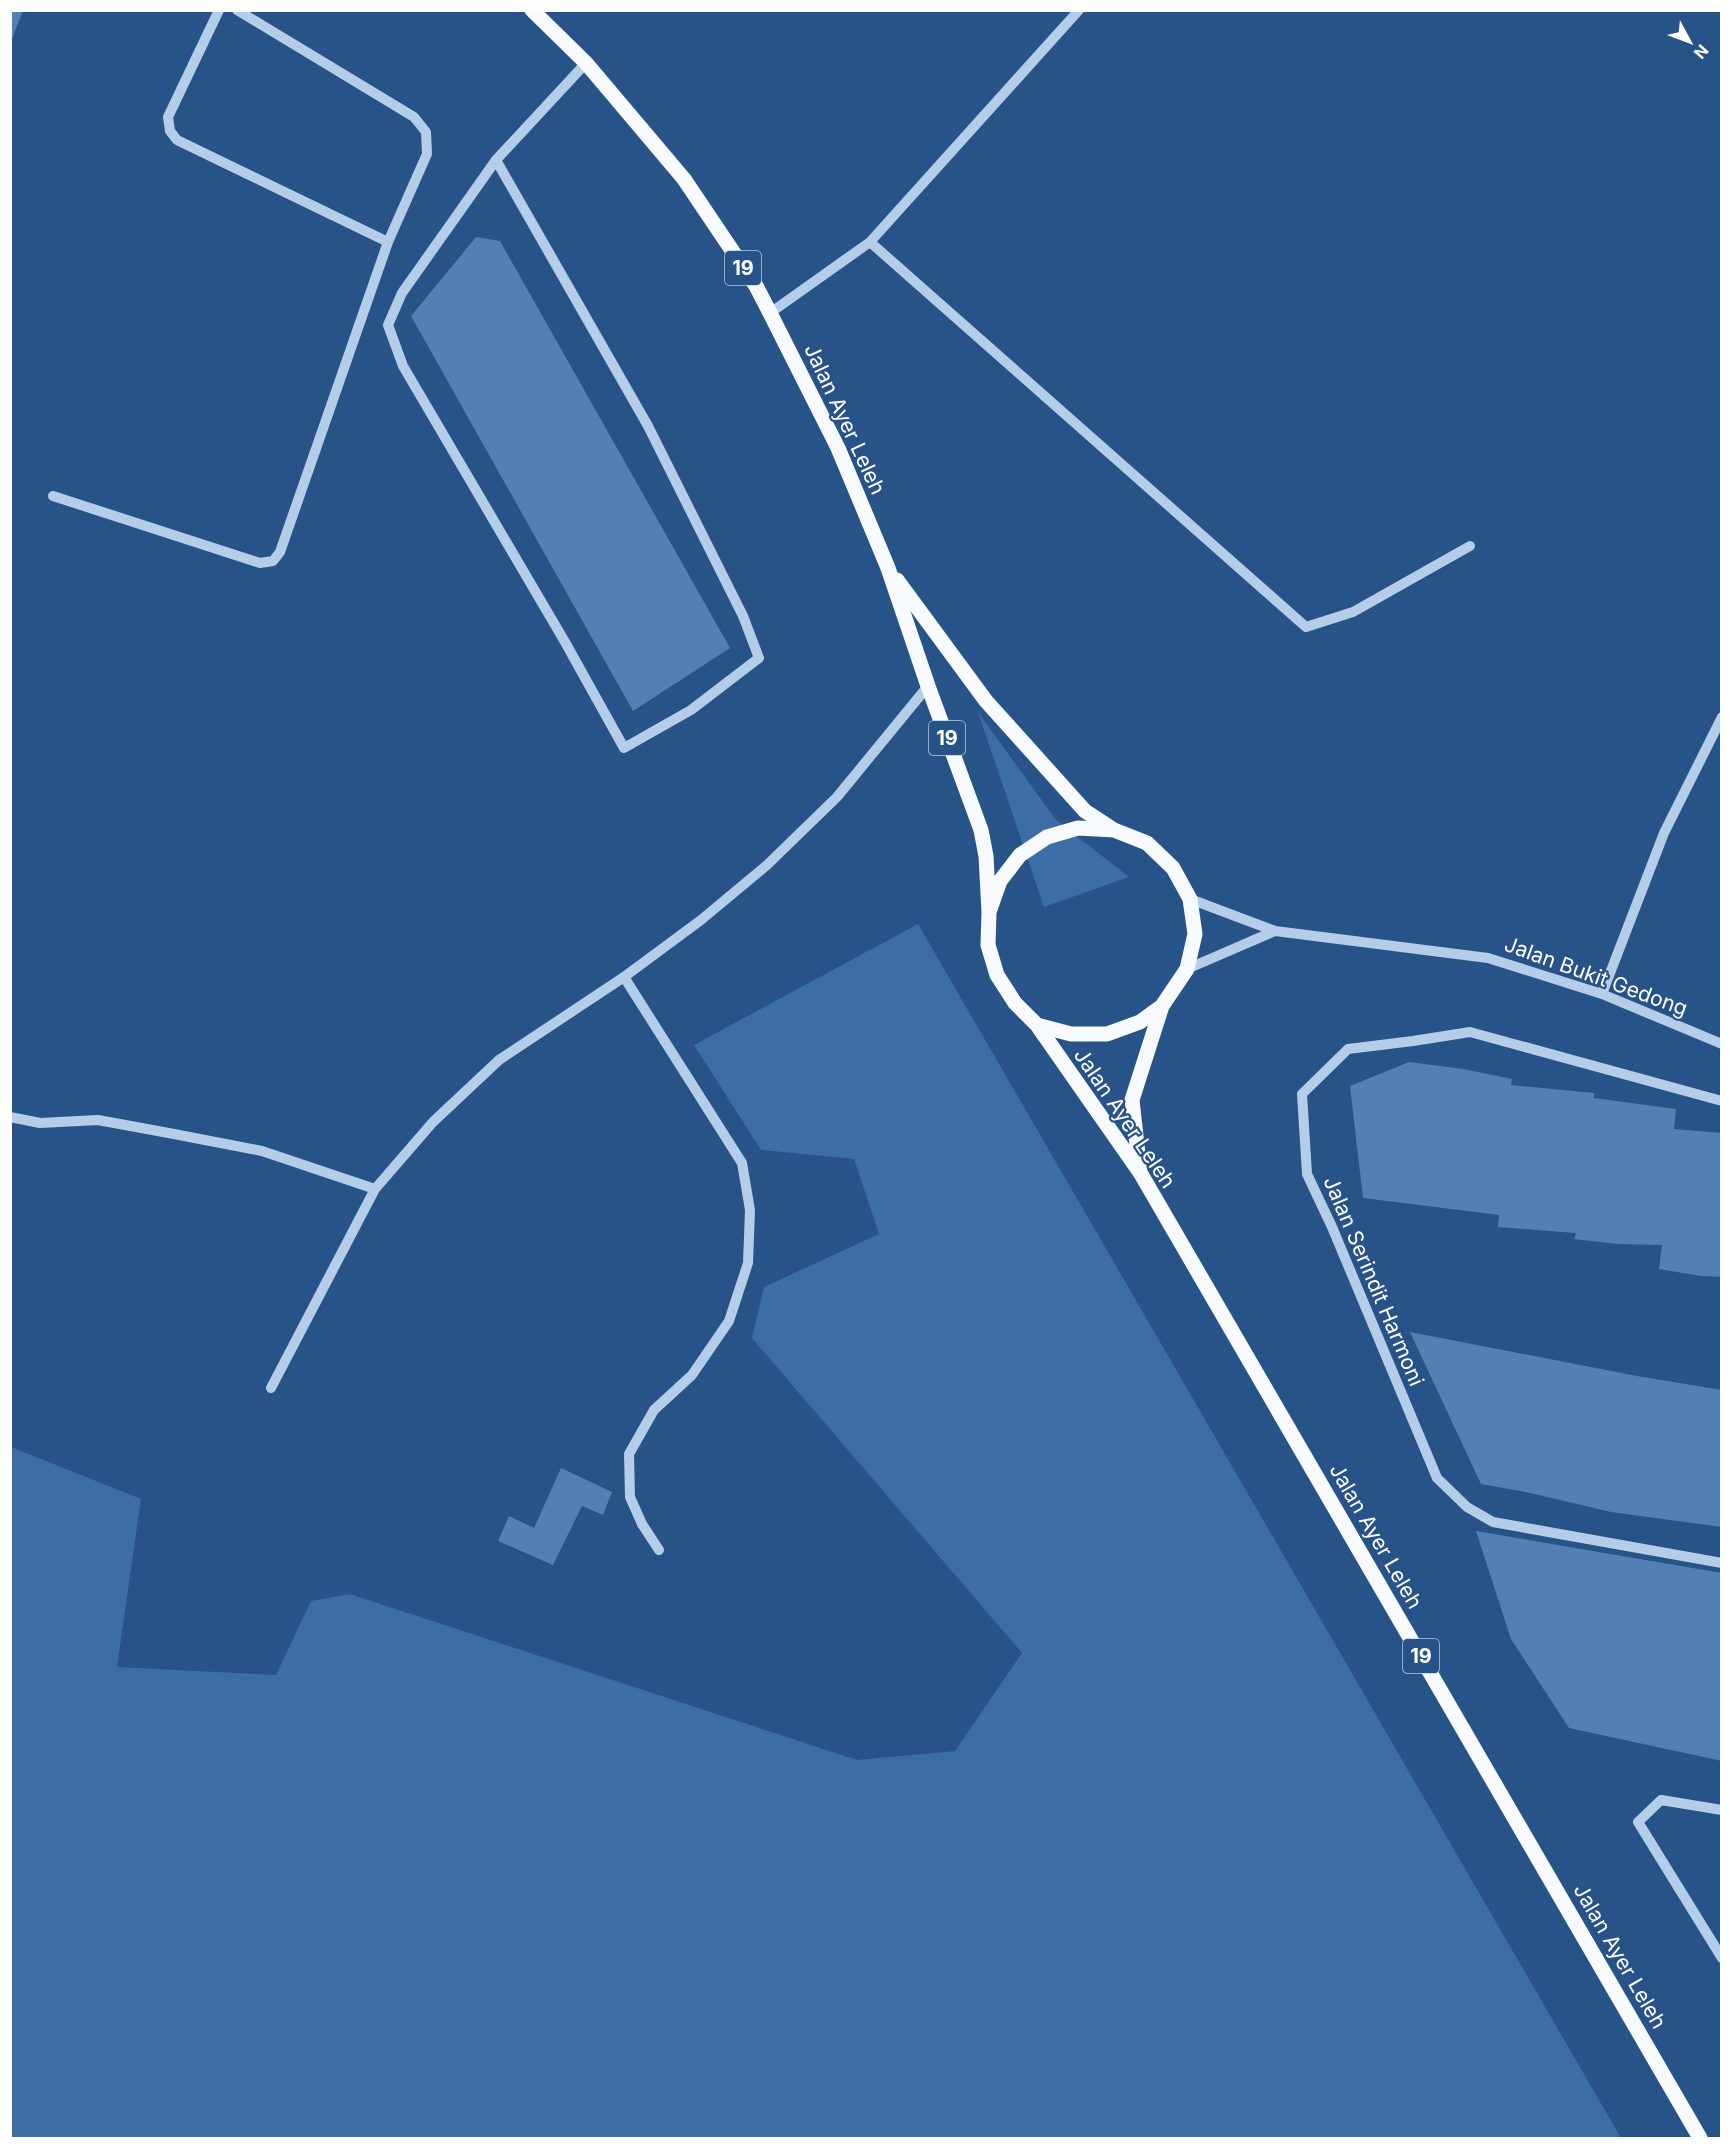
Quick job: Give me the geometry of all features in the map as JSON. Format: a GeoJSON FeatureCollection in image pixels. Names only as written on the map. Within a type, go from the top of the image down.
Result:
{"type":"FeatureCollection","features":[{"type":"Feature","properties":{"kind":"main road","name":"Jalan Ayer Leleh"},"geometry":{"type":"LineString","coordinates":[[532,10],[586,63],[684,179],[756,286],[770,313],[838,448],[888,568],[981,830],[986,856],[989,912]]}},
{"type":"Feature","properties":{"kind":"main road"},"geometry":{"type":"LineString","coordinates":[[888,568],[986,701],[1084,811],[1114,830],[1147,843],[1173,868],[1190,899],[1195,934],[1187,969],[1162,1006],[1132,1100],[1141,1174]]}},
{"type":"Feature","properties":{"kind":"main road"},"geometry":{"type":"LineString","coordinates":[[1114,830],[1078,828],[1047,837],[1020,855],[1000,881],[989,912],[988,945],[997,975],[1015,1002],[1037,1025],[1071,1034],[1107,1034],[1140,1022],[1162,1006]]}},
{"type":"Feature","properties":{"kind":"main road","name":"Jalan Ayer Leleh"},"geometry":{"type":"LineString","coordinates":[[1037,1025],[1141,1174],[1700,2139]]}},
{"type":"Feature","properties":{"kind":"street"},"geometry":{"type":"LineString","coordinates":[[219,10],[168,117],[170,131],[177,140],[388,242]]}},
{"type":"Feature","properties":{"kind":"street"},"geometry":{"type":"LineString","coordinates":[[53,496],[260,563],[273,561],[280,552],[388,242],[426,154],[426,132],[414,117],[237,10]]}},
{"type":"Feature","properties":{"kind":"street"},"geometry":{"type":"LineString","coordinates":[[770,313],[870,242],[1078,10]]}},
{"type":"Feature","properties":{"kind":"street"},"geometry":{"type":"LineString","coordinates":[[496,160],[648,426],[743,616],[759,658],[691,710],[624,748],[565,642],[403,366],[388,325],[402,294],[496,160],[586,63]]}},
{"type":"Feature","properties":{"kind":"street"},"geometry":{"type":"LineString","coordinates":[[870,242],[1306,627],[1353,612],[1470,546]]}},
{"type":"Feature","properties":{"kind":"street"},"geometry":{"type":"LineString","coordinates":[[271,1388],[375,1189],[433,1122],[499,1060],[624,977],[701,920],[767,865],[837,797],[928,686]]}},
{"type":"Feature","properties":{"kind":"street"},"geometry":{"type":"LineString","coordinates":[[1602,994],[1664,833],[1722,717]]}},
{"type":"Feature","properties":{"kind":"street","name":"Jalan Bukit Gedong"},"geometry":{"type":"LineString","coordinates":[[1190,899],[1275,931],[1488,958],[1602,994],[1722,1044]]}},
{"type":"Feature","properties":{"kind":"street"},"geometry":{"type":"LineString","coordinates":[[1187,969],[1275,931]]}},
{"type":"Feature","properties":{"kind":"street"},"geometry":{"type":"LineString","coordinates":[[624,977],[742,1163],[750,1210],[748,1263],[729,1321],[692,1375],[654,1410],[629,1454],[630,1497],[642,1524],[659,1550]]}},
{"type":"Feature","properties":{"kind":"street","name":"Jalan Serindit Harmoni"},"geometry":{"type":"LineString","coordinates":[[1722,1101],[1470,1032],[1348,1049],[1302,1094],[1307,1174],[1332,1227],[1437,1479],[1467,1507],[1493,1522],[1722,1563]]}},
{"type":"Feature","properties":{"kind":"street"},"geometry":{"type":"LineString","coordinates":[[10,1117],[40,1123],[98,1120],[185,1136],[261,1151],[375,1189]]}},
{"type":"Feature","properties":{"kind":"street"},"geometry":{"type":"LineString","coordinates":[[1722,1810],[1661,1800],[1638,1822],[1722,1959]]}},
{"type":"Feature","properties":{"kind":"shaded area"},"geometry":{"type":"Polygon","coordinates":[[[978,712],[1056,820],[1129,877],[1044,907],[978,712]]]}},
{"type":"Feature","properties":{"kind":"shaded area"},"geometry":{"type":"Polygon","coordinates":[[[918,924],[1621,2138],[11,2138],[11,1447],[141,1499],[117,1667],[276,1675],[311,1601],[350,1594],[857,1760],[955,1751],[1022,1653],[752,1338],[764,1287],[879,1234],[854,1159],[761,1150],[694,1045],[918,924]]]}},
{"type":"Feature","properties":{"kind":"building"},"geometry":{"type":"Polygon","coordinates":[[[10,10],[23,10],[11,42],[10,42],[10,10]]]}},
{"type":"Feature","properties":{"kind":"building"},"geometry":{"type":"Polygon","coordinates":[[[476,237],[500,241],[730,648],[633,711],[411,316],[476,237]]]}},
{"type":"Feature","properties":{"kind":"building"},"geometry":{"type":"Polygon","coordinates":[[[1409,1062],[1463,1069],[1512,1079],[1511,1085],[1594,1093],[1594,1098],[1676,1109],[1674,1129],[1722,1133],[1722,1277],[1659,1269],[1662,1245],[1618,1244],[1574,1239],[1576,1233],[1498,1227],[1499,1215],[1363,1198],[1350,1086],[1409,1062]]]}},
{"type":"Feature","properties":{"kind":"building"},"geometry":{"type":"Polygon","coordinates":[[[1410,1332],[1722,1390],[1722,1527],[1611,1512],[1481,1484],[1410,1332]]]}},
{"type":"Feature","properties":{"kind":"building"},"geometry":{"type":"Polygon","coordinates":[[[561,1468],[612,1492],[603,1515],[582,1506],[553,1565],[498,1541],[509,1516],[534,1528],[561,1468]]]}},
{"type":"Feature","properties":{"kind":"building"},"geometry":{"type":"Polygon","coordinates":[[[1476,1531],[1722,1573],[1722,1761],[1569,1728],[1511,1639],[1476,1531]]]}}]}
